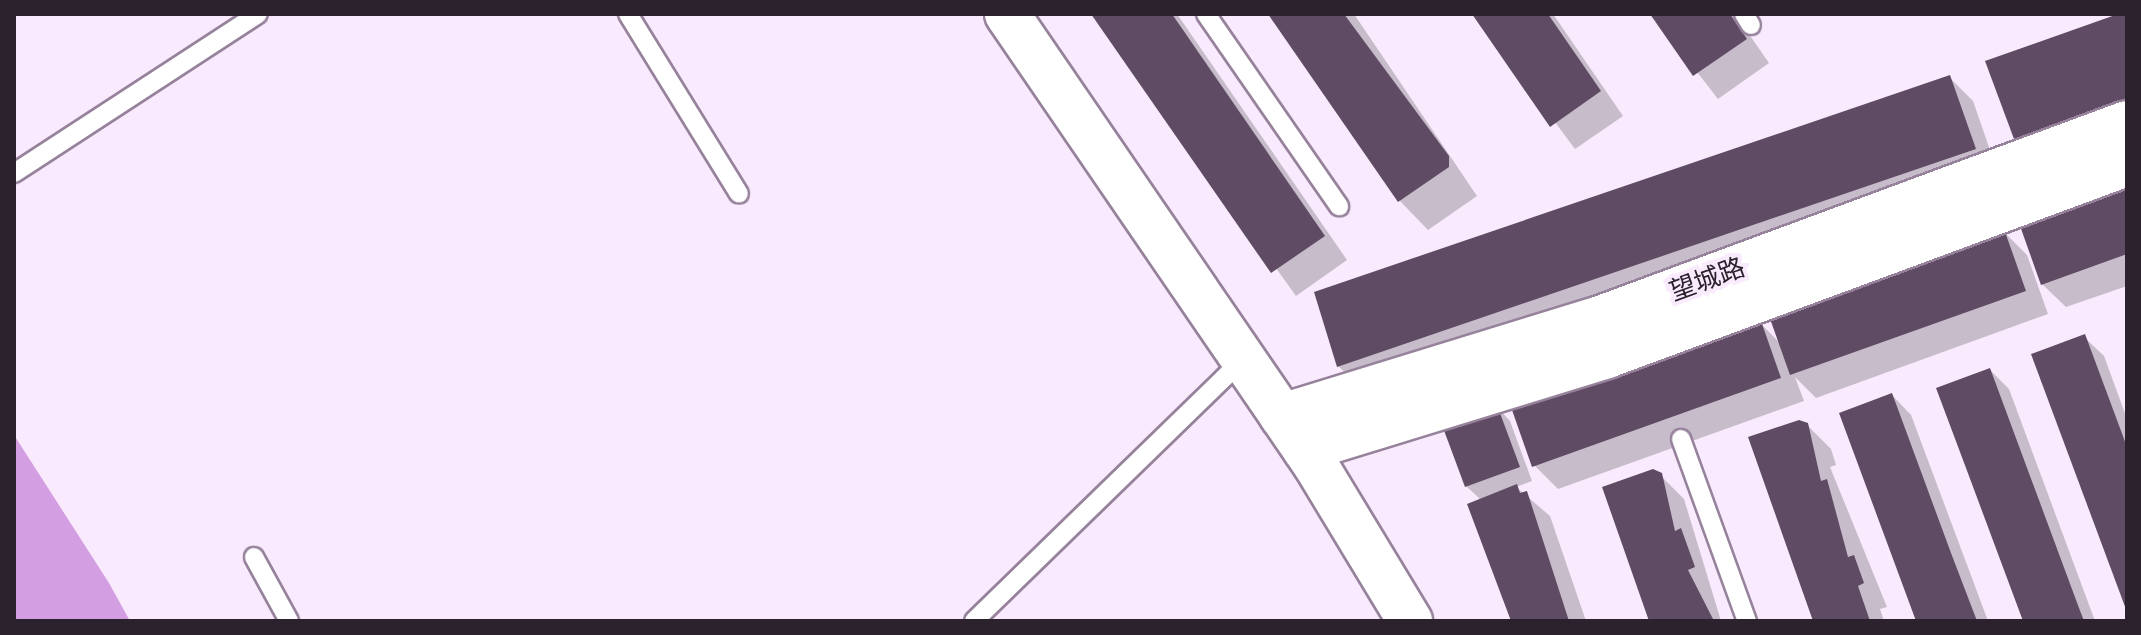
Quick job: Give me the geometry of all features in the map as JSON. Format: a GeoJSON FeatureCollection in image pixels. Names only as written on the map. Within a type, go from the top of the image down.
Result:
{"type":"FeatureCollection","features":[{"type":"Feature","properties":{"kind":"street"},"geometry":{"type":"LineString","coordinates":[[1007,14],[1293,433],[1410,621]]}},
{"type":"Feature","properties":{"kind":"street","name":"望城路"},"geometry":{"type":"LineString","coordinates":[[1293,433],[2127,123]]}},
{"type":"Feature","properties":{"kind":"street","name":"望城路"},"geometry":{"type":"LineString","coordinates":[[1293,433],[1607,356],[2127,164]]}},
{"type":"Feature","properties":{"kind":"lane"},"geometry":{"type":"LineString","coordinates":[[14,173],[258,14]]}},
{"type":"Feature","properties":{"kind":"lane"},"geometry":{"type":"LineString","coordinates":[[628,14],[739,194]]}},
{"type":"Feature","properties":{"kind":"lane"},"geometry":{"type":"LineString","coordinates":[[1206,14],[1339,206]]}},
{"type":"Feature","properties":{"kind":"lane"},"geometry":{"type":"LineString","coordinates":[[974,621],[1243,359]]}},
{"type":"Feature","properties":{"kind":"lane"},"geometry":{"type":"LineString","coordinates":[[1681,439],[1747,621]]}},
{"type":"Feature","properties":{"kind":"lane"},"geometry":{"type":"LineString","coordinates":[[254,557],[289,621]]}},
{"type":"Feature","properties":{"kind":"shaded area"},"geometry":{"type":"Polygon","coordinates":[[[14,435],[109,583],[130,621],[14,621],[14,435]]]}},
{"type":"Feature","properties":{"kind":"building"},"geometry":{"type":"Polygon","coordinates":[[[1091,14],[1172,14],[1325,236],[1271,273],[1091,14]]]}},
{"type":"Feature","properties":{"kind":"building"},"geometry":{"type":"Polygon","coordinates":[[[1268,14],[1344,14],[1449,156],[1449,167],[1398,202],[1268,14]]]}},
{"type":"Feature","properties":{"kind":"building"},"geometry":{"type":"Polygon","coordinates":[[[1472,14],[1548,14],[1601,91],[1550,127],[1472,14]]]}},
{"type":"Feature","properties":{"kind":"building"},"geometry":{"type":"Polygon","coordinates":[[[1650,14],[1730,14],[1747,39],[1693,76],[1650,14]]]}},
{"type":"Feature","properties":{"kind":"building"},"geometry":{"type":"Polygon","coordinates":[[[2118,14],[2127,14],[2127,99],[2014,139],[1985,61],[2118,14]]]}},
{"type":"Feature","properties":{"kind":"building"},"geometry":{"type":"Polygon","coordinates":[[[1950,75],[1976,149],[1337,367],[1314,292],[1950,75]]]}},
{"type":"Feature","properties":{"kind":"building"},"geometry":{"type":"Polygon","coordinates":[[[2127,185],[2127,254],[2041,285],[2019,223],[2127,185]]]}},
{"type":"Feature","properties":{"kind":"building"},"geometry":{"type":"Polygon","coordinates":[[[2004,229],[2026,291],[1790,375],[1768,313],[2004,229]]]}},
{"type":"Feature","properties":{"kind":"building"},"geometry":{"type":"Polygon","coordinates":[[[1761,321],[1781,378],[1532,467],[1512,410],[1761,321]]]}},
{"type":"Feature","properties":{"kind":"building"},"geometry":{"type":"Polygon","coordinates":[[[2085,334],[2127,447],[2127,612],[2031,354],[2085,334]]]}},
{"type":"Feature","properties":{"kind":"building"},"geometry":{"type":"Polygon","coordinates":[[[1990,368],[2084,621],[2023,621],[1936,388],[1990,368]]]}},
{"type":"Feature","properties":{"kind":"building"},"geometry":{"type":"Polygon","coordinates":[[[1892,393],[1977,621],[1916,621],[1839,413],[1892,393]]]}},
{"type":"Feature","properties":{"kind":"building"},"geometry":{"type":"Polygon","coordinates":[[[1497,405],[1520,467],[1465,487],[1442,425],[1497,405]]]}},
{"type":"Feature","properties":{"kind":"building"},"geometry":{"type":"Polygon","coordinates":[[[1799,420],[1808,423],[1821,481],[1827,479],[1848,557],[1854,555],[1864,583],[1858,586],[1870,621],[1813,621],[1748,437],[1799,420]]]}},
{"type":"Feature","properties":{"kind":"building"},"geometry":{"type":"Polygon","coordinates":[[[1653,469],[1662,473],[1675,531],[1681,528],[1695,567],[1688,570],[1714,621],[1649,621],[1602,487],[1653,469]]]}},
{"type":"Feature","properties":{"kind":"building"},"geometry":{"type":"Polygon","coordinates":[[[1517,484],[1520,493],[1527,491],[1569,621],[1511,621],[1467,504],[1517,484]]]}}]}
